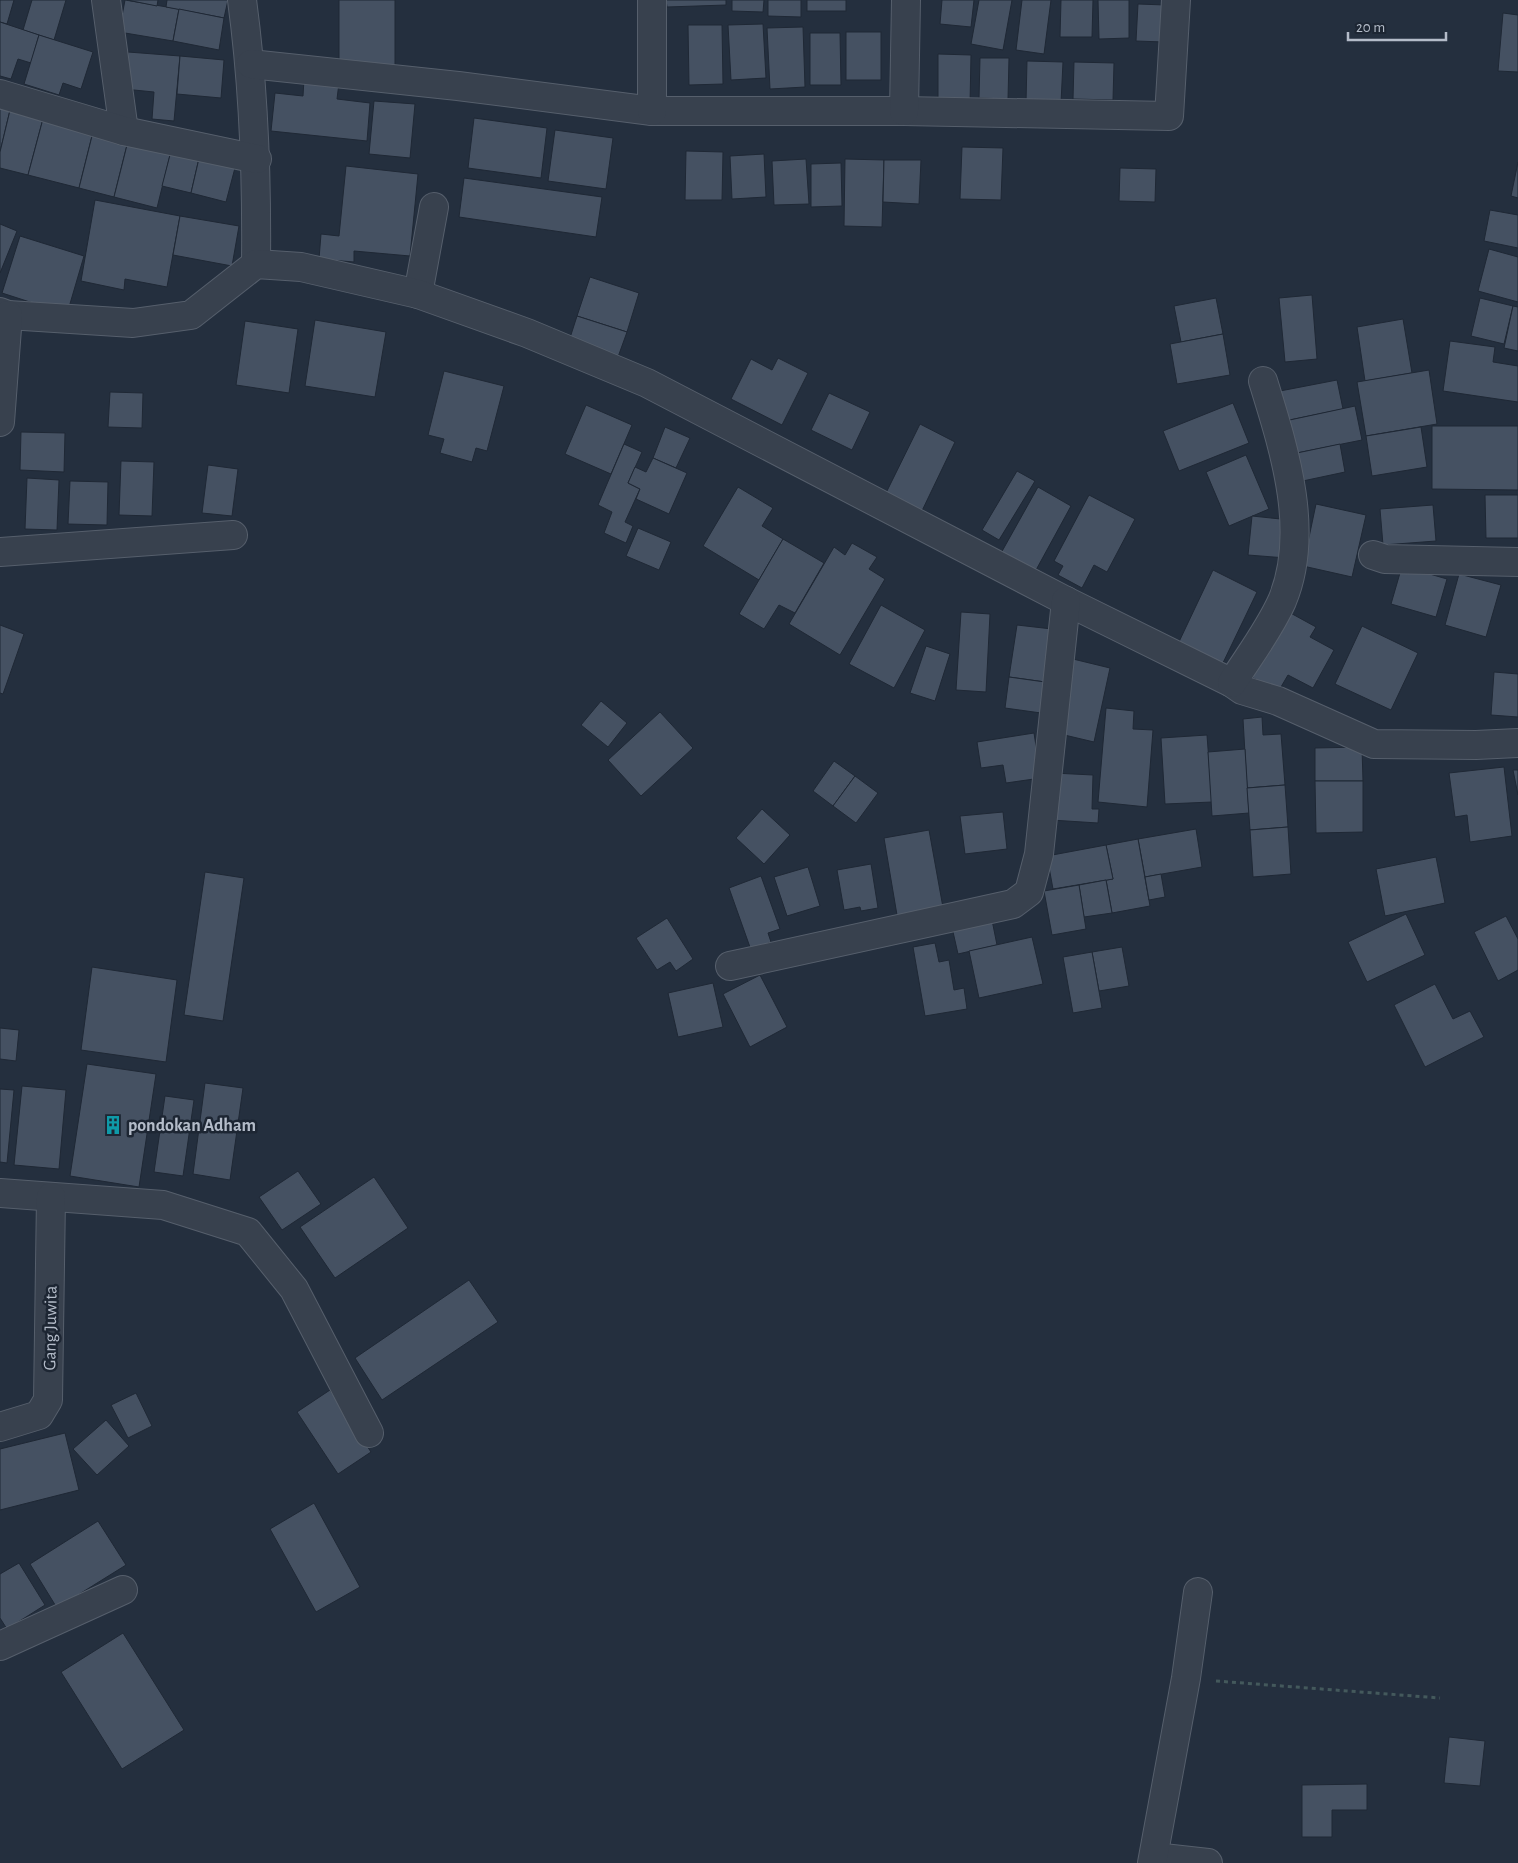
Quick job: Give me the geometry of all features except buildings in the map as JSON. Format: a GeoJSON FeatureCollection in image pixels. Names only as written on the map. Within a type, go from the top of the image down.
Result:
{"type":"FeatureCollection","features":[{"type":"Feature","properties":{"kind":"street"},"geometry":{"type":"LineString","coordinates":[[106,0],[124,131]]}},
{"type":"Feature","properties":{"kind":"street"},"geometry":{"type":"LineString","coordinates":[[242,0],[251,64],[257,159],[256,264]]}},
{"type":"Feature","properties":{"kind":"street"},"geometry":{"type":"LineString","coordinates":[[652,0],[652,111]]}},
{"type":"Feature","properties":{"kind":"street"},"geometry":{"type":"LineString","coordinates":[[904,111],[906,0]]}},
{"type":"Feature","properties":{"kind":"street"},"geometry":{"type":"LineString","coordinates":[[251,64],[458,86],[652,111],[904,111],[1169,116],[1176,0]]}},
{"type":"Feature","properties":{"kind":"street"},"geometry":{"type":"LineString","coordinates":[[0,94],[124,131],[257,159]]}},
{"type":"Feature","properties":{"kind":"street"},"geometry":{"type":"LineString","coordinates":[[418,294],[434,207]]}},
{"type":"Feature","properties":{"kind":"street"},"geometry":{"type":"LineString","coordinates":[[0,422],[4,314],[133,324],[191,315],[256,264],[301,267],[418,294],[527,333],[647,383],[1066,602],[1232,683],[1242,690],[1278,701],[1374,744],[1476,746],[1518,743]]}},
{"type":"Feature","properties":{"kind":"street"},"geometry":{"type":"LineString","coordinates":[[1232,683],[1282,600],[1296,541],[1285,461],[1263,381]]}},
{"type":"Feature","properties":{"kind":"street"},"geometry":{"type":"LineString","coordinates":[[0,552],[233,535]]}},
{"type":"Feature","properties":{"kind":"street"},"geometry":{"type":"LineString","coordinates":[[1373,555],[1385,559],[1518,562]]}},
{"type":"Feature","properties":{"kind":"street"},"geometry":{"type":"LineString","coordinates":[[730,966],[1013,904],[1029,892],[1039,854],[1066,602]]}},
{"type":"Feature","properties":{"kind":"street"},"geometry":{"type":"LineString","coordinates":[[0,1193],[163,1205],[248,1232],[294,1288],[369,1433]]}},
{"type":"Feature","properties":{"kind":"street","name":"Gang Juwita"},"geometry":{"type":"LineString","coordinates":[[0,1427],[39,1415],[48,1400],[51,1197]]}},
{"type":"Feature","properties":{"kind":"street"},"geometry":{"type":"LineString","coordinates":[[0,1646],[123,1590]]}},
{"type":"Feature","properties":{"kind":"street"},"geometry":{"type":"LineString","coordinates":[[1198,1592],[1186,1678],[1153,1860],[1208,1863]]}},
{"type":"Feature","properties":{"kind":"path"},"geometry":{"type":"LineString","coordinates":[[1186,1678],[1440,1698]]}},
{"type":"Feature","properties":{"kind":"place","name":"pondokan Adham"},"geometry":{"type":"Point","coordinates":[113,1125]}}]}
